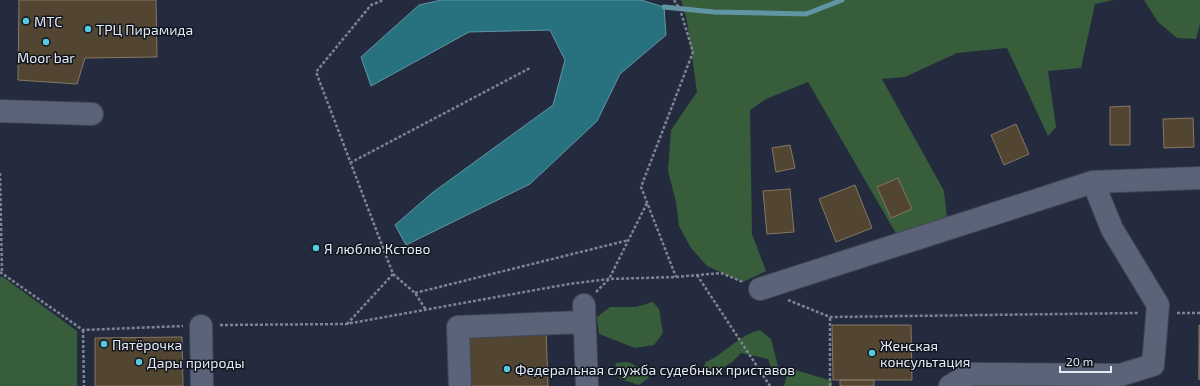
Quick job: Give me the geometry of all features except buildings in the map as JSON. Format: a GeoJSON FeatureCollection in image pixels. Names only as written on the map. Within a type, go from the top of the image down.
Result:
{"type":"FeatureCollection","features":[{"type":"Feature","properties":{"kind":"lane"},"geometry":{"type":"LineString","coordinates":[[0,111],[92,114]]}},
{"type":"Feature","properties":{"kind":"lane"},"geometry":{"type":"LineString","coordinates":[[760,289],[1093,182],[1200,178]]}},
{"type":"Feature","properties":{"kind":"lane"},"geometry":{"type":"LineString","coordinates":[[950,386],[970,374],[1120,375],[1153,365],[1158,305],[1112,229],[1093,182]]}},
{"type":"Feature","properties":{"kind":"lane"},"geometry":{"type":"LineString","coordinates":[[460,386],[458,327],[584,314],[587,386]]}},
{"type":"Feature","properties":{"kind":"lane"},"geometry":{"type":"LineString","coordinates":[[201,326],[202,386]]}},
{"type":"Feature","properties":{"kind":"path"},"geometry":{"type":"LineString","coordinates":[[384,0],[371,5],[316,72],[393,274],[415,293],[426,310]]}},
{"type":"Feature","properties":{"kind":"path"},"geometry":{"type":"LineString","coordinates":[[674,0],[680,9],[693,52],[641,187],[676,277]]}},
{"type":"Feature","properties":{"kind":"path"},"geometry":{"type":"LineString","coordinates":[[350,163],[530,68]]}},
{"type":"Feature","properties":{"kind":"path"},"geometry":{"type":"LineString","coordinates":[[0,173],[2,272]]}},
{"type":"Feature","properties":{"kind":"path"},"geometry":{"type":"LineString","coordinates":[[584,314],[609,279],[647,203]]}},
{"type":"Feature","properties":{"kind":"path"},"geometry":{"type":"LineString","coordinates":[[415,293],[629,240]]}},
{"type":"Feature","properties":{"kind":"path"},"geometry":{"type":"LineString","coordinates":[[346,324],[393,274]]}},
{"type":"Feature","properties":{"kind":"path"},"geometry":{"type":"LineString","coordinates":[[697,275],[770,386]]}},
{"type":"Feature","properties":{"kind":"path"},"geometry":{"type":"LineString","coordinates":[[830,317],[830,386]]}},
{"type":"Feature","properties":{"kind":"path"},"geometry":{"type":"LineString","coordinates":[[83,330],[84,386]]}},
{"type":"Feature","properties":{"kind":"shaded area"},"geometry":{"type":"Polygon","coordinates":[[[441,0],[641,0],[664,7],[666,35],[620,74],[597,121],[530,184],[406,245],[395,225],[432,193],[553,105],[565,60],[550,30],[469,32],[371,86],[361,57],[419,5],[441,0]]]}},
{"type":"Feature","properties":{"kind":"shaded area"},"geometry":{"type":"Polygon","coordinates":[[[681,0],[1113,0],[1095,4],[1081,68],[1048,71],[1056,127],[1048,136],[1007,48],[957,53],[905,77],[882,79],[944,191],[947,218],[898,237],[808,82],[766,99],[750,110],[752,234],[766,271],[743,282],[707,266],[691,248],[679,226],[676,202],[668,171],[671,130],[697,92],[687,21],[681,0]]]}},
{"type":"Feature","properties":{"kind":"shaded area"},"geometry":{"type":"Polygon","coordinates":[[[1144,0],[1200,0],[1200,24],[1196,39],[1177,38],[1158,22],[1144,0]]]}},
{"type":"Feature","properties":{"kind":"shaded area"},"geometry":{"type":"Polygon","coordinates":[[[0,277],[3,277],[77,331],[77,386],[0,386],[0,277]]]}},
{"type":"Feature","properties":{"kind":"shaded area"},"geometry":{"type":"Polygon","coordinates":[[[653,302],[659,309],[663,333],[654,345],[635,348],[599,334],[597,317],[610,307],[636,307],[653,302]]]}},
{"type":"Feature","properties":{"kind":"shaded area"},"geometry":{"type":"Polygon","coordinates":[[[760,330],[771,339],[780,374],[773,373],[768,359],[741,353],[732,362],[715,373],[703,368],[706,362],[720,354],[738,340],[760,330]]]}},
{"type":"Feature","properties":{"kind":"shaded area"},"geometry":{"type":"Polygon","coordinates":[[[628,362],[643,369],[649,378],[639,385],[620,379],[615,363],[628,362]]]}},
{"type":"Feature","properties":{"kind":"shaded area"},"geometry":{"type":"Polygon","coordinates":[[[789,368],[832,381],[832,386],[784,386],[789,368]]]}},
{"type":"Feature","properties":{"kind":"waterway"},"geometry":{"type":"LineString","coordinates":[[664,7],[714,12],[806,14],[842,0]]}},
{"type":"Feature","properties":{"kind":"place","name":"МТС"},"geometry":{"type":"Point","coordinates":[26,21]}},
{"type":"Feature","properties":{"kind":"place","name":"ТРЦ Пирамида"},"geometry":{"type":"Point","coordinates":[88,29]}},
{"type":"Feature","properties":{"kind":"place","name":"Moor bar"},"geometry":{"type":"Point","coordinates":[46,42]}},
{"type":"Feature","properties":{"kind":"place","name":"Я люблю Кстово"},"geometry":{"type":"Point","coordinates":[316,248]}},
{"type":"Feature","properties":{"kind":"place","name":"Пятёрочка"},"geometry":{"type":"Point","coordinates":[104,344]}},
{"type":"Feature","properties":{"kind":"place","name":"Женская консультация"},"geometry":{"type":"Point","coordinates":[872,353]}},
{"type":"Feature","properties":{"kind":"place","name":"Дары природы"},"geometry":{"type":"Point","coordinates":[139,362]}},
{"type":"Feature","properties":{"kind":"place","name":"Федеральная служба судебных приставов"},"geometry":{"type":"Point","coordinates":[507,369]}}]}
